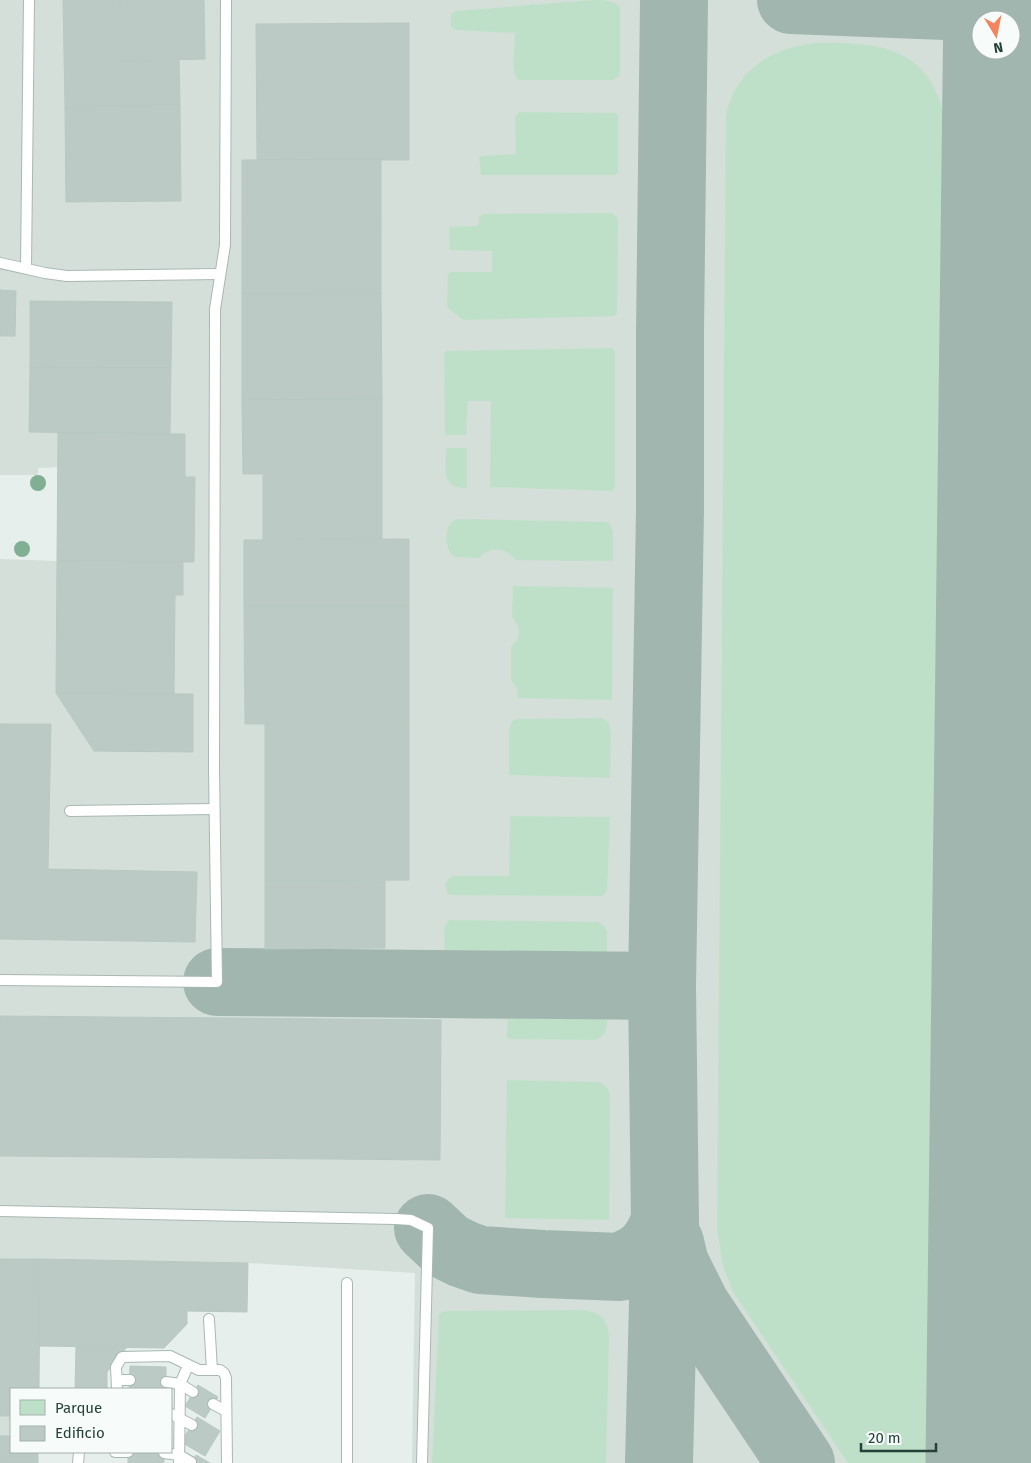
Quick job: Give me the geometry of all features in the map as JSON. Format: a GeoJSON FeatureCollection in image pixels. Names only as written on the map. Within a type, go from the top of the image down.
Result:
{"type":"FeatureCollection","features":[{"type":"Feature","properties":{"kind":"lane"},"geometry":{"type":"LineString","coordinates":[[26,268],[29,0]]}},
{"type":"Feature","properties":{"kind":"lane"},"geometry":{"type":"LineString","coordinates":[[0,980],[217,982],[214,809],[215,309],[225,245],[226,0]]}},
{"type":"Feature","properties":{"kind":"lane"},"geometry":{"type":"LineString","coordinates":[[0,263],[67,276],[220,274]]}},
{"type":"Feature","properties":{"kind":"lane"},"geometry":{"type":"LineString","coordinates":[[70,811],[214,809]]}},
{"type":"Feature","properties":{"kind":"lane"},"geometry":{"type":"LineString","coordinates":[[0,1211],[396,1219],[411,1220],[428,1228],[422,1463]]}},
{"type":"Feature","properties":{"kind":"lane"},"geometry":{"type":"LineString","coordinates":[[347,1282],[347,1463]]}},
{"type":"Feature","properties":{"kind":"lane"},"geometry":{"type":"LineString","coordinates":[[209,1319],[212,1370]]}},
{"type":"Feature","properties":{"kind":"lane"},"geometry":{"type":"LineString","coordinates":[[130,1380],[117,1385],[116,1367],[122,1357],[170,1356],[199,1370],[220,1370],[224,1373],[227,1463]]}},
{"type":"Feature","properties":{"kind":"lane"},"geometry":{"type":"LineString","coordinates":[[179,1459],[175,1416],[180,1384],[188,1366]]}},
{"type":"Feature","properties":{"kind":"lane"},"geometry":{"type":"LineString","coordinates":[[166,1382],[180,1384],[193,1392]]}},
{"type":"Feature","properties":{"kind":"lane"},"geometry":{"type":"LineString","coordinates":[[213,1404],[226,1411]]}},
{"type":"Feature","properties":{"kind":"lane"},"geometry":{"type":"LineString","coordinates":[[175,1416],[192,1425]]}},
{"type":"Feature","properties":{"kind":"lane"},"geometry":{"type":"LineString","coordinates":[[215,1439],[226,1446]]}},
{"type":"Feature","properties":{"kind":"lane"},"geometry":{"type":"LineString","coordinates":[[164,1453],[191,1462]]}},
{"type":"Feature","properties":{"kind":"shaded area"},"geometry":{"type":"Polygon","coordinates":[[[0,0],[1031,0],[1031,1463],[412,1463],[415,1273],[248,1263],[40,1259],[39,1388],[10,1388],[10,1453],[38,1453],[38,1463],[0,1463],[0,559],[57,561],[58,467],[38,468],[38,475],[0,475],[0,0]]]}},
{"type":"Feature","properties":{"kind":"green space"},"geometry":{"type":"Polygon","coordinates":[[[605,0],[616,3],[620,8],[620,73],[613,80],[518,80],[514,71],[515,33],[455,30],[451,27],[451,14],[456,11],[605,0]]]}},
{"type":"Feature","properties":{"kind":"green space"},"geometry":{"type":"Polygon","coordinates":[[[813,43],[868,45],[901,55],[915,64],[927,77],[940,100],[951,147],[933,1463],[848,1463],[733,1292],[723,1266],[717,1229],[726,115],[729,104],[740,83],[756,66],[776,53],[813,43]]]}},
{"type":"Feature","properties":{"kind":"green space"},"geometry":{"type":"Polygon","coordinates":[[[519,112],[616,113],[618,116],[618,172],[615,175],[481,175],[479,157],[516,154],[515,116],[519,112]]]}},
{"type":"Feature","properties":{"kind":"green space"},"geometry":{"type":"Polygon","coordinates":[[[612,213],[618,220],[617,313],[614,316],[465,320],[447,307],[448,274],[451,272],[492,272],[492,251],[450,250],[449,228],[476,226],[479,224],[479,217],[483,214],[612,213]]]}},
{"type":"Feature","properties":{"kind":"green space"},"geometry":{"type":"Polygon","coordinates":[[[613,348],[615,352],[615,485],[613,491],[490,487],[491,401],[468,401],[466,435],[445,435],[444,353],[446,351],[613,348]]]}},
{"type":"Feature","properties":{"kind":"green space"},"geometry":{"type":"Polygon","coordinates":[[[446,448],[467,448],[467,488],[452,485],[448,481],[446,476],[446,448]]]}},
{"type":"Feature","properties":{"kind":"green space"},"geometry":{"type":"Polygon","coordinates":[[[457,519],[606,522],[609,523],[613,531],[613,561],[515,560],[511,555],[502,550],[493,550],[479,558],[455,557],[448,548],[447,531],[452,522],[457,519]]]}},
{"type":"Feature","properties":{"kind":"green space"},"geometry":{"type":"Polygon","coordinates":[[[513,586],[613,588],[612,700],[518,698],[517,688],[511,680],[511,647],[517,640],[519,632],[517,624],[512,617],[513,586]]]}},
{"type":"Feature","properties":{"kind":"green space"},"geometry":{"type":"Polygon","coordinates":[[[601,718],[608,722],[611,731],[610,778],[509,775],[509,730],[512,721],[517,719],[601,718]]]}},
{"type":"Feature","properties":{"kind":"green space"},"geometry":{"type":"Polygon","coordinates":[[[510,816],[610,817],[607,891],[602,896],[448,894],[445,884],[453,876],[509,876],[510,816]]]}},
{"type":"Feature","properties":{"kind":"green space"},"geometry":{"type":"Polygon","coordinates":[[[449,920],[597,922],[604,925],[607,932],[607,965],[602,972],[595,973],[451,971],[445,966],[444,928],[449,920]]]}},
{"type":"Feature","properties":{"kind":"green space"},"geometry":{"type":"Polygon","coordinates":[[[590,997],[604,1003],[607,1010],[604,1034],[599,1038],[594,1040],[510,1039],[507,1037],[508,1014],[527,999],[590,997]]]}},
{"type":"Feature","properties":{"kind":"green space"},"geometry":{"type":"Polygon","coordinates":[[[507,1080],[597,1082],[607,1087],[610,1094],[609,1220],[505,1218],[507,1080]]]}},
{"type":"Feature","properties":{"kind":"green space"},"geometry":{"type":"Polygon","coordinates":[[[583,1310],[602,1317],[609,1335],[606,1463],[432,1463],[439,1315],[442,1312],[448,1311],[583,1310]]]}},
{"type":"Feature","properties":{"kind":"building"},"geometry":{"type":"Polygon","coordinates":[[[63,0],[120,0],[120,61],[179,60],[180,105],[65,107],[63,0]]]}},
{"type":"Feature","properties":{"kind":"building"},"geometry":{"type":"Polygon","coordinates":[[[120,0],[204,0],[205,59],[120,61],[120,0]]]}},
{"type":"Feature","properties":{"kind":"building"},"geometry":{"type":"Polygon","coordinates":[[[409,23],[409,160],[257,160],[256,24],[409,23]]]}},
{"type":"Feature","properties":{"kind":"building"},"geometry":{"type":"Polygon","coordinates":[[[180,105],[181,201],[66,202],[65,107],[180,105]]]}},
{"type":"Feature","properties":{"kind":"building"},"geometry":{"type":"Polygon","coordinates":[[[381,159],[381,224],[242,224],[242,160],[381,159]]]}},
{"type":"Feature","properties":{"kind":"building"},"geometry":{"type":"Polygon","coordinates":[[[242,224],[381,224],[381,293],[242,294],[242,224]]]}},
{"type":"Feature","properties":{"kind":"building"},"geometry":{"type":"Polygon","coordinates":[[[0,290],[16,291],[15,336],[0,336],[0,290]]]}},
{"type":"Feature","properties":{"kind":"building"},"geometry":{"type":"Polygon","coordinates":[[[381,293],[382,399],[242,400],[242,294],[381,293]]]}},
{"type":"Feature","properties":{"kind":"building"},"geometry":{"type":"Polygon","coordinates":[[[30,301],[172,302],[171,368],[30,367],[30,301]]]}},
{"type":"Feature","properties":{"kind":"building"},"geometry":{"type":"Polygon","coordinates":[[[30,367],[171,368],[170,434],[29,432],[30,367]]]}},
{"type":"Feature","properties":{"kind":"building"},"geometry":{"type":"Polygon","coordinates":[[[382,399],[382,539],[263,540],[263,474],[243,474],[242,400],[382,399]]]}},
{"type":"Feature","properties":{"kind":"building"},"geometry":{"type":"Polygon","coordinates":[[[58,433],[185,434],[185,477],[195,477],[194,562],[57,561],[58,433]]]}},
{"type":"Feature","properties":{"kind":"building"},"geometry":{"type":"Polygon","coordinates":[[[409,539],[409,606],[244,606],[244,540],[409,539]]]}},
{"type":"Feature","properties":{"kind":"building"},"geometry":{"type":"Polygon","coordinates":[[[57,561],[183,562],[183,595],[175,595],[174,694],[56,693],[57,561]]]}},
{"type":"Feature","properties":{"kind":"building"},"geometry":{"type":"Polygon","coordinates":[[[244,606],[409,606],[409,724],[245,724],[244,606]]]}},
{"type":"Feature","properties":{"kind":"building"},"geometry":{"type":"Polygon","coordinates":[[[56,693],[193,694],[193,752],[94,751],[56,693]]]}},
{"type":"Feature","properties":{"kind":"building"},"geometry":{"type":"Polygon","coordinates":[[[0,724],[51,724],[48,869],[197,872],[195,942],[0,939],[0,724]]]}},
{"type":"Feature","properties":{"kind":"building"},"geometry":{"type":"Polygon","coordinates":[[[265,724],[409,724],[409,880],[265,881],[265,724]]]}},
{"type":"Feature","properties":{"kind":"building"},"geometry":{"type":"Polygon","coordinates":[[[265,881],[385,881],[385,948],[265,949],[265,881]]]}},
{"type":"Feature","properties":{"kind":"building"},"geometry":{"type":"Polygon","coordinates":[[[0,1016],[441,1020],[440,1160],[0,1156],[0,1016]]]}},
{"type":"Feature","properties":{"kind":"building"},"geometry":{"type":"Polygon","coordinates":[[[0,1259],[40,1259],[39,1388],[10,1388],[10,1416],[0,1416],[0,1259]]]}},
{"type":"Feature","properties":{"kind":"building"},"geometry":{"type":"Polygon","coordinates":[[[40,1259],[248,1263],[247,1312],[187,1311],[187,1324],[164,1348],[39,1346],[40,1259]]]}},
{"type":"Feature","properties":{"kind":"building"},"geometry":{"type":"Polygon","coordinates":[[[76,1347],[127,1347],[107,1372],[107,1388],[75,1388],[76,1347]]]}},
{"type":"Feature","properties":{"kind":"building"},"geometry":{"type":"Polygon","coordinates":[[[130,1366],[166,1367],[166,1388],[129,1388],[130,1366]]]}},
{"type":"Feature","properties":{"kind":"building"},"geometry":{"type":"Polygon","coordinates":[[[198,1385],[218,1397],[205,1418],[185,1406],[198,1385]]]}},
{"type":"Feature","properties":{"kind":"building"},"geometry":{"type":"Polygon","coordinates":[[[197,1417],[220,1431],[205,1456],[181,1442],[197,1417]]]}},
{"type":"Feature","properties":{"kind":"building"},"geometry":{"type":"Polygon","coordinates":[[[0,1436],[10,1436],[10,1453],[38,1453],[38,1463],[0,1463],[0,1436]]]}},
{"type":"Feature","properties":{"kind":"building"},"geometry":{"type":"Polygon","coordinates":[[[128,1453],[164,1453],[164,1463],[128,1463],[128,1453]]]}},
{"type":"Feature","properties":{"kind":"building"},"geometry":{"type":"Polygon","coordinates":[[[196,1455],[210,1463],[191,1463],[196,1455]]]}},
{"type":"Feature","properties":{"kind":"taxiway"},"geometry":{"type":"LineString","coordinates":[[659,1463],[665,1222],[662,986],[670,509],[674,0]]}},
{"type":"Feature","properties":{"kind":"taxiway"},"geometry":{"type":"LineString","coordinates":[[791,0],[971,7],[988,10]]}},
{"type":"Feature","properties":{"kind":"taxiway"},"geometry":{"type":"LineString","coordinates":[[217,982],[662,986]]}},
{"type":"Feature","properties":{"kind":"taxiway"},"geometry":{"type":"LineString","coordinates":[[428,1228],[447,1246],[480,1260],[620,1267],[648,1251],[657,1239],[665,1222]]}},
{"type":"Feature","properties":{"kind":"taxiway"},"geometry":{"type":"LineString","coordinates":[[670,1243],[675,1264],[696,1306],[801,1463]]}},
{"type":"Feature","properties":{"kind":"runway"},"geometry":{"type":"LineString","coordinates":[[1010,1463],[1028,0]]}}]}
